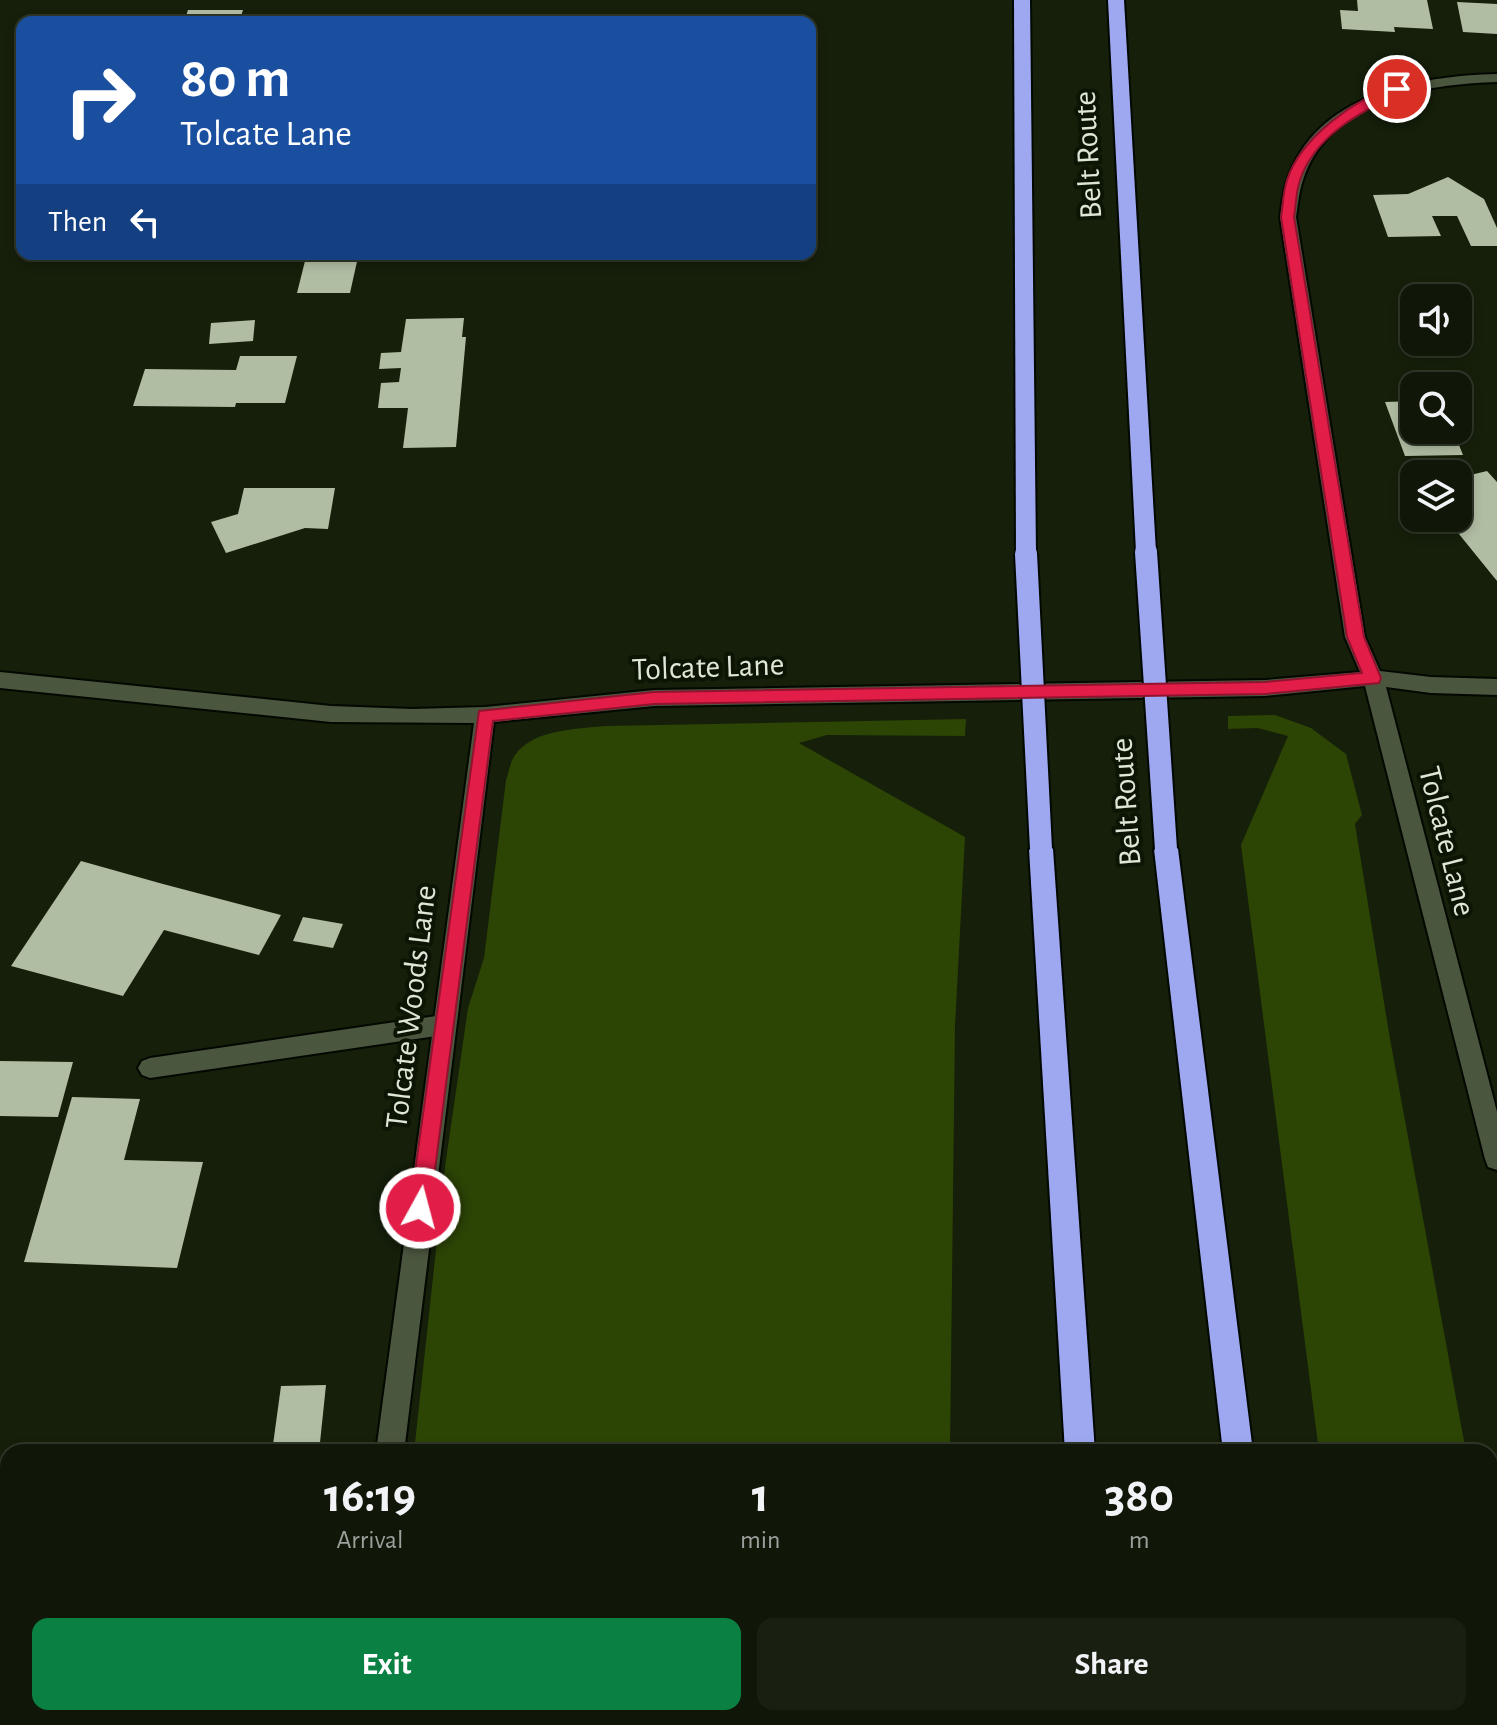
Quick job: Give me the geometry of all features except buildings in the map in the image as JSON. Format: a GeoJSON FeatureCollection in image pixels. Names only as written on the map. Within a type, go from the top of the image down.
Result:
{"type":"FeatureCollection","features":[{"type":"Feature","properties":{"kind":"highway","name":"Belt Route"},"geometry":{"type":"LineString","coordinates":[[1022,0],[1026,554],[1041,849],[1079,1444]]}},
{"type":"Feature","properties":{"kind":"highway","name":"Belt Route"},"geometry":{"type":"LineString","coordinates":[[1116,0],[1146,552],[1166,849],[1237,1444]]}},
{"type":"Feature","properties":{"kind":"street"},"geometry":{"type":"LineString","coordinates":[[1373,678],[1355,637],[1290,237],[1289,198],[1293,179],[1316,143],[1331,127],[1371,99],[1424,83],[1497,78]]}},
{"type":"Feature","properties":{"kind":"street","name":"Tolcate Lane"},"geometry":{"type":"LineString","coordinates":[[1373,678],[1490,1106],[1497,1159]]}},
{"type":"Feature","properties":{"kind":"street","name":"Tolcate Lane"},"geometry":{"type":"LineString","coordinates":[[0,680],[331,714],[485,715],[654,698],[1265,688],[1373,678],[1431,685],[1497,687]]}},
{"type":"Feature","properties":{"kind":"street","name":"Tolcate Woods Lane"},"geometry":{"type":"LineString","coordinates":[[391,1444],[485,715]]}},
{"type":"Feature","properties":{"kind":"street"},"geometry":{"type":"LineString","coordinates":[[150,1068],[443,1025]]}},
{"type":"Feature","properties":{"kind":"green space"},"geometry":{"type":"Polygon","coordinates":[[[1275,715],[1311,728],[1346,754],[1362,815],[1355,824],[1390,1039],[1465,1444],[1318,1444],[1241,845],[1288,736],[1257,728],[1228,729],[1228,716],[1275,715]]]}},
{"type":"Feature","properties":{"kind":"green space"},"geometry":{"type":"Polygon","coordinates":[[[966,719],[965,736],[827,735],[799,743],[965,837],[955,1026],[950,1444],[415,1444],[445,1167],[468,1008],[484,958],[506,780],[515,755],[533,740],[569,730],[605,726],[966,719]]]}},
{"type":"Feature","properties":{"kind":"route"},"geometry":{"type":"LineString","coordinates":[[420,1208],[485,715],[654,698],[1265,688],[1373,678],[1355,637],[1288,217],[1293,179],[1316,143],[1350,112],[1371,99],[1397,89]]}}]}
